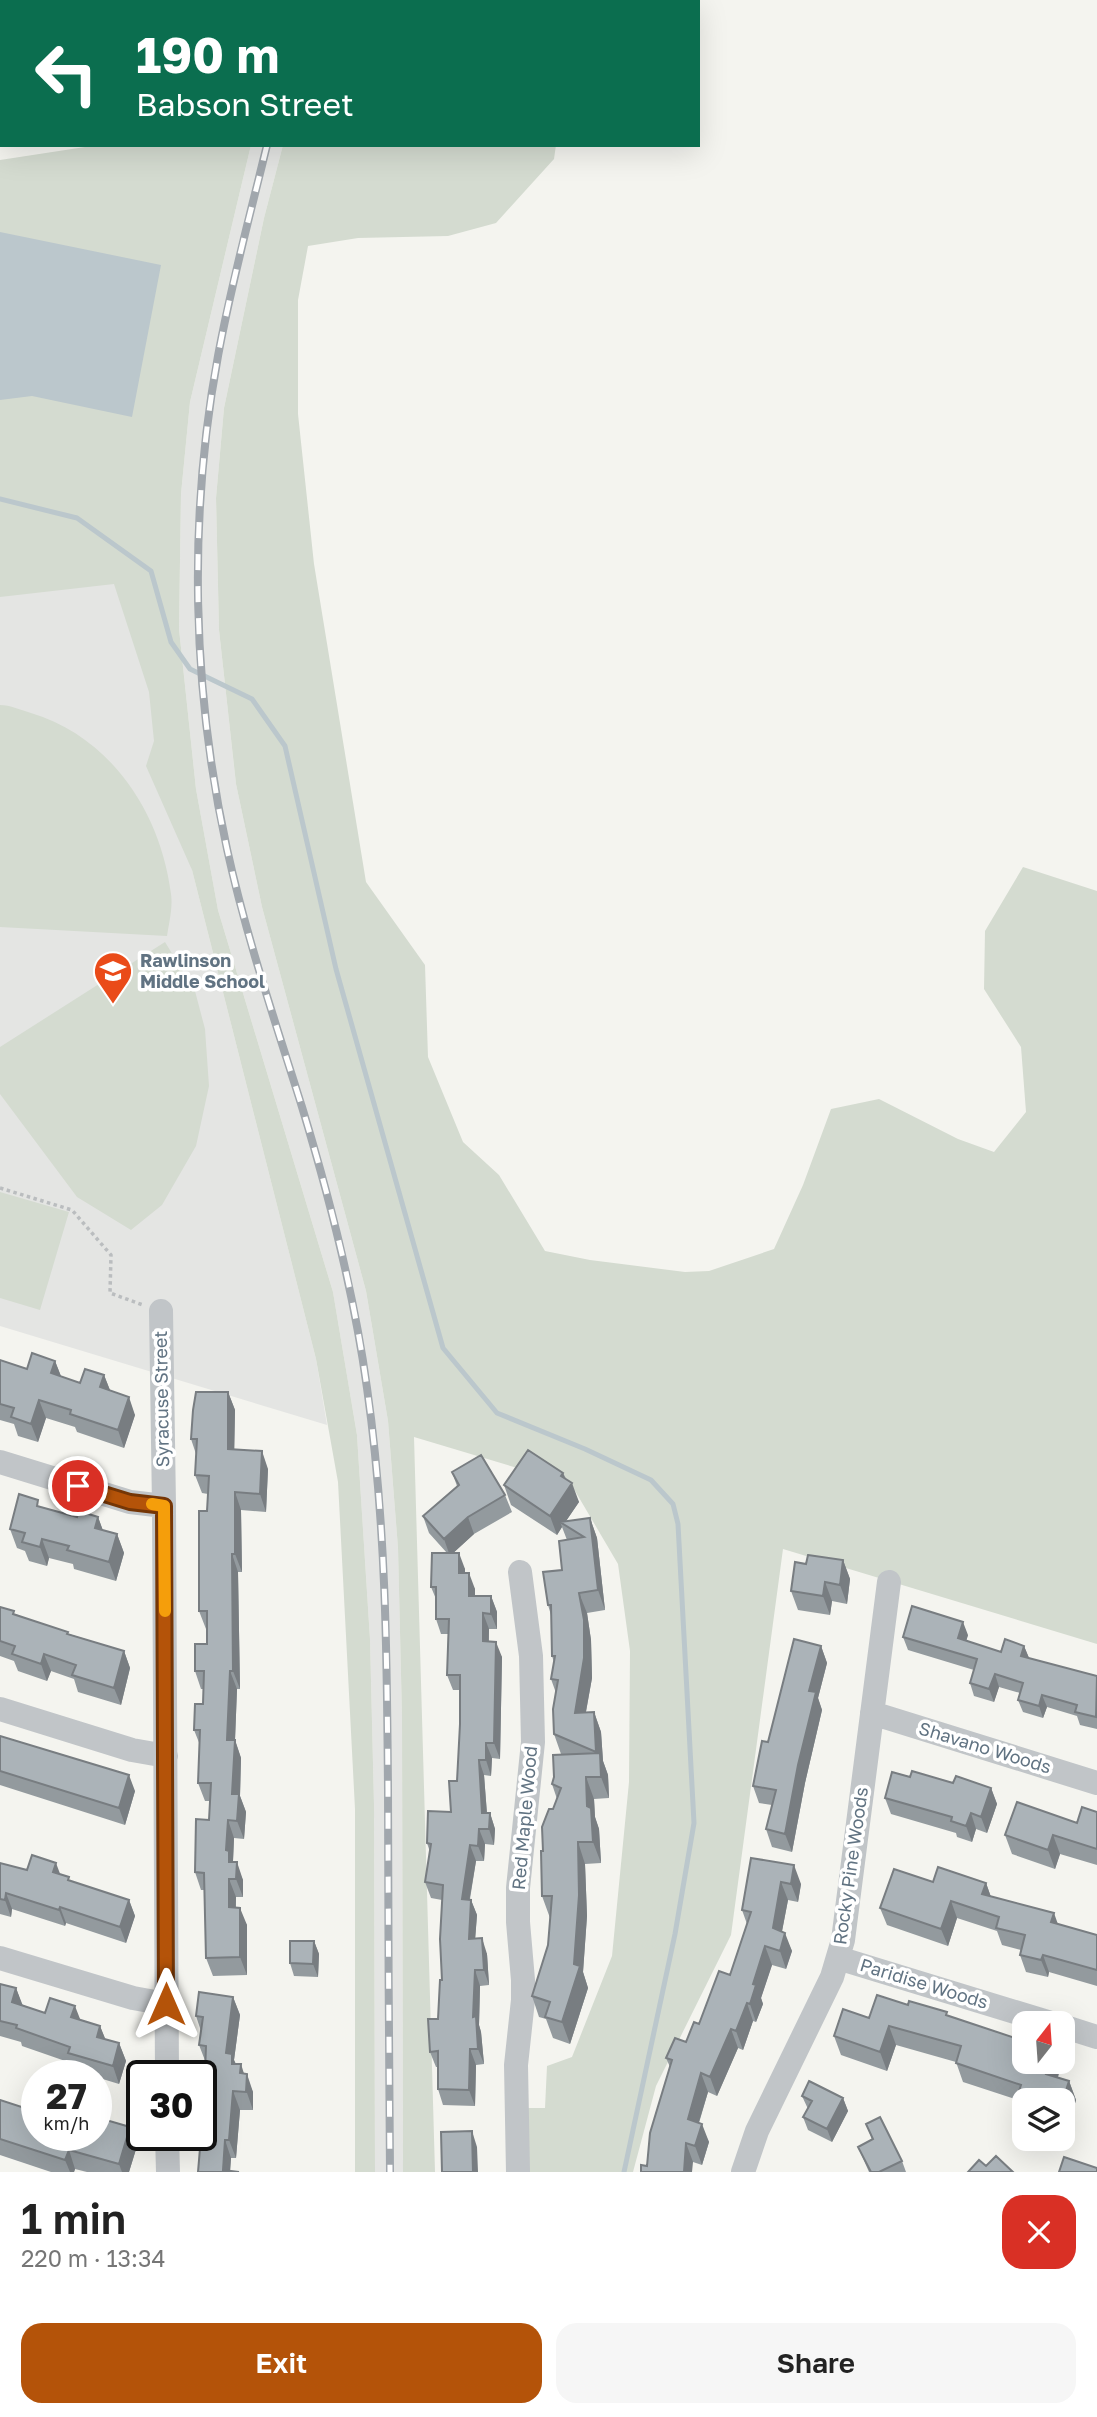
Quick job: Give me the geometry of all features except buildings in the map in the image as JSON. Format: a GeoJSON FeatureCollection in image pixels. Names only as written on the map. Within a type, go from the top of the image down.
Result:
{"type":"FeatureCollection","features":[{"type":"Feature","properties":{"kind":"street","name":"Syracuse Street"},"geometry":{"type":"LineString","coordinates":[[160,1311],[164,1506],[167,2060]]}},
{"type":"Feature","properties":{"kind":"street"},"geometry":{"type":"LineString","coordinates":[[0,1462],[130,1502],[164,1506]]}},
{"type":"Feature","properties":{"kind":"street","name":"Red Maple Wood"},"geometry":{"type":"LineString","coordinates":[[518,2172],[526,2066],[517,1922],[518,1888],[533,1742],[531,1656],[520,1572]]}},
{"type":"Feature","properties":{"kind":"street","name":"Rocky Pine Woods"},"geometry":{"type":"LineString","coordinates":[[743,2172],[757,2131],[832,1976],[843,1940],[889,1582]]}},
{"type":"Feature","properties":{"kind":"street"},"geometry":{"type":"LineString","coordinates":[[0,1709],[132,1750],[166,1756]]}},
{"type":"Feature","properties":{"kind":"street","name":"Shavano Woods"},"geometry":{"type":"LineString","coordinates":[[872,1713],[1097,1783]]}},
{"type":"Feature","properties":{"kind":"street"},"geometry":{"type":"LineString","coordinates":[[0,1958],[133,1998],[166,2004]]}},
{"type":"Feature","properties":{"kind":"street","name":"Paridise Woods"},"geometry":{"type":"LineString","coordinates":[[838,1958],[1012,2011]]}},
{"type":"Feature","properties":{"kind":"street"},"geometry":{"type":"LineString","coordinates":[[1075,2030],[1097,2037]]}},
{"type":"Feature","properties":{"kind":"street"},"geometry":{"type":"LineString","coordinates":[[167,2151],[168,2172]]}},
{"type":"Feature","properties":{"kind":"path"},"geometry":{"type":"LineString","coordinates":[[0,1188],[72,1210],[111,1255],[110,1293],[160,1311]]}},
{"type":"Feature","properties":{"kind":"shaded area"},"geometry":{"type":"Polygon","coordinates":[[[85,147],[251,147],[190,402],[181,494],[179,629],[196,789],[218,910],[333,1292],[357,1435],[370,1639],[374,1804],[375,2172],[355,2172],[355,1809],[338,1482],[316,1359],[192,870],[146,766],[154,741],[149,692],[114,584],[0,597],[0,160],[85,147]]]}},
{"type":"Feature","properties":{"kind":"shaded area"},"geometry":{"type":"Polygon","coordinates":[[[251,147],[282,147],[264,218],[224,408],[216,498],[219,630],[236,784],[262,907],[366,1291],[388,1421],[398,1548],[402,1717],[403,2172],[375,2172],[374,1804],[370,1639],[357,1435],[333,1292],[218,910],[196,789],[179,629],[181,494],[190,402],[251,147]]]}},
{"type":"Feature","properties":{"kind":"shaded area"},"geometry":{"type":"Polygon","coordinates":[[[282,147],[556,147],[554,159],[496,223],[448,236],[358,238],[308,246],[298,300],[298,414],[314,564],[366,882],[425,965],[428,1057],[463,1142],[499,1175],[545,1251],[590,1260],[685,1272],[709,1271],[774,1249],[803,1185],[831,1109],[879,1099],[958,1139],[994,1152],[1026,1112],[1021,1047],[984,989],[985,931],[1023,867],[1097,891],[1097,1644],[783,1549],[731,1935],[656,2086],[633,2172],[526,2172],[524,2108],[545,2108],[547,2066],[572,2057],[612,1956],[629,1782],[630,1651],[618,1564],[571,1484],[414,1437],[435,2172],[403,2172],[402,1717],[398,1548],[388,1421],[366,1291],[262,907],[236,784],[219,630],[216,498],[224,408],[264,218],[282,147]]]}},
{"type":"Feature","properties":{"kind":"shaded area"},"geometry":{"type":"Polygon","coordinates":[[[0,232],[161,265],[132,417],[32,396],[0,400],[0,232]]]}},
{"type":"Feature","properties":{"kind":"shaded area","name":"Rawlinson Middle School"},"geometry":{"type":"Polygon","coordinates":[[[133,568],[192,870],[316,1359],[327,1425],[0,1326],[0,589],[133,568]]]}},
{"type":"Feature","properties":{"kind":"shaded area"},"geometry":{"type":"Polygon","coordinates":[[[0,705],[60,724],[108,759],[127,782],[156,835],[165,864],[171,899],[167,936],[0,927],[0,705]]]}},
{"type":"Feature","properties":{"kind":"shaded area"},"geometry":{"type":"Polygon","coordinates":[[[165,942],[195,991],[205,1029],[209,1086],[196,1146],[162,1205],[131,1230],[77,1197],[0,1094],[0,1047],[165,942]]]}},
{"type":"Feature","properties":{"kind":"shaded area"},"geometry":{"type":"Polygon","coordinates":[[[0,1192],[69,1212],[40,1310],[0,1298],[0,1192]]]}},
{"type":"Feature","properties":{"kind":"waterway"},"geometry":{"type":"LineString","coordinates":[[0,499],[77,518],[151,571],[171,642],[190,669],[252,699],[285,746],[336,969],[443,1348],[497,1413],[651,1480],[673,1504],[678,1524],[694,1823],[675,1934],[624,2172]]}},
{"type":"Feature","properties":{"kind":"railway"},"geometry":{"type":"LineString","coordinates":[[267,147],[229,303],[208,417],[198,541],[201,665],[215,789],[227,849],[252,946],[322,1176],[348,1282],[367,1388],[382,1538],[386,1639],[390,2172]]}},
{"type":"Feature","properties":{"kind":"slow traffic"},"geometry":{"type":"LineString","coordinates":[[152,1504],[164,1506],[165,1611]]}},
{"type":"Feature","properties":{"kind":"place","name":"Rawlinson Middle School"},"geometry":{"type":"Point","coordinates":[113,1005]}},
{"type":"Feature","properties":{"kind":"route"},"geometry":{"type":"LineString","coordinates":[[78,1486],[130,1502],[164,1506],[166,2004]]}}]}
